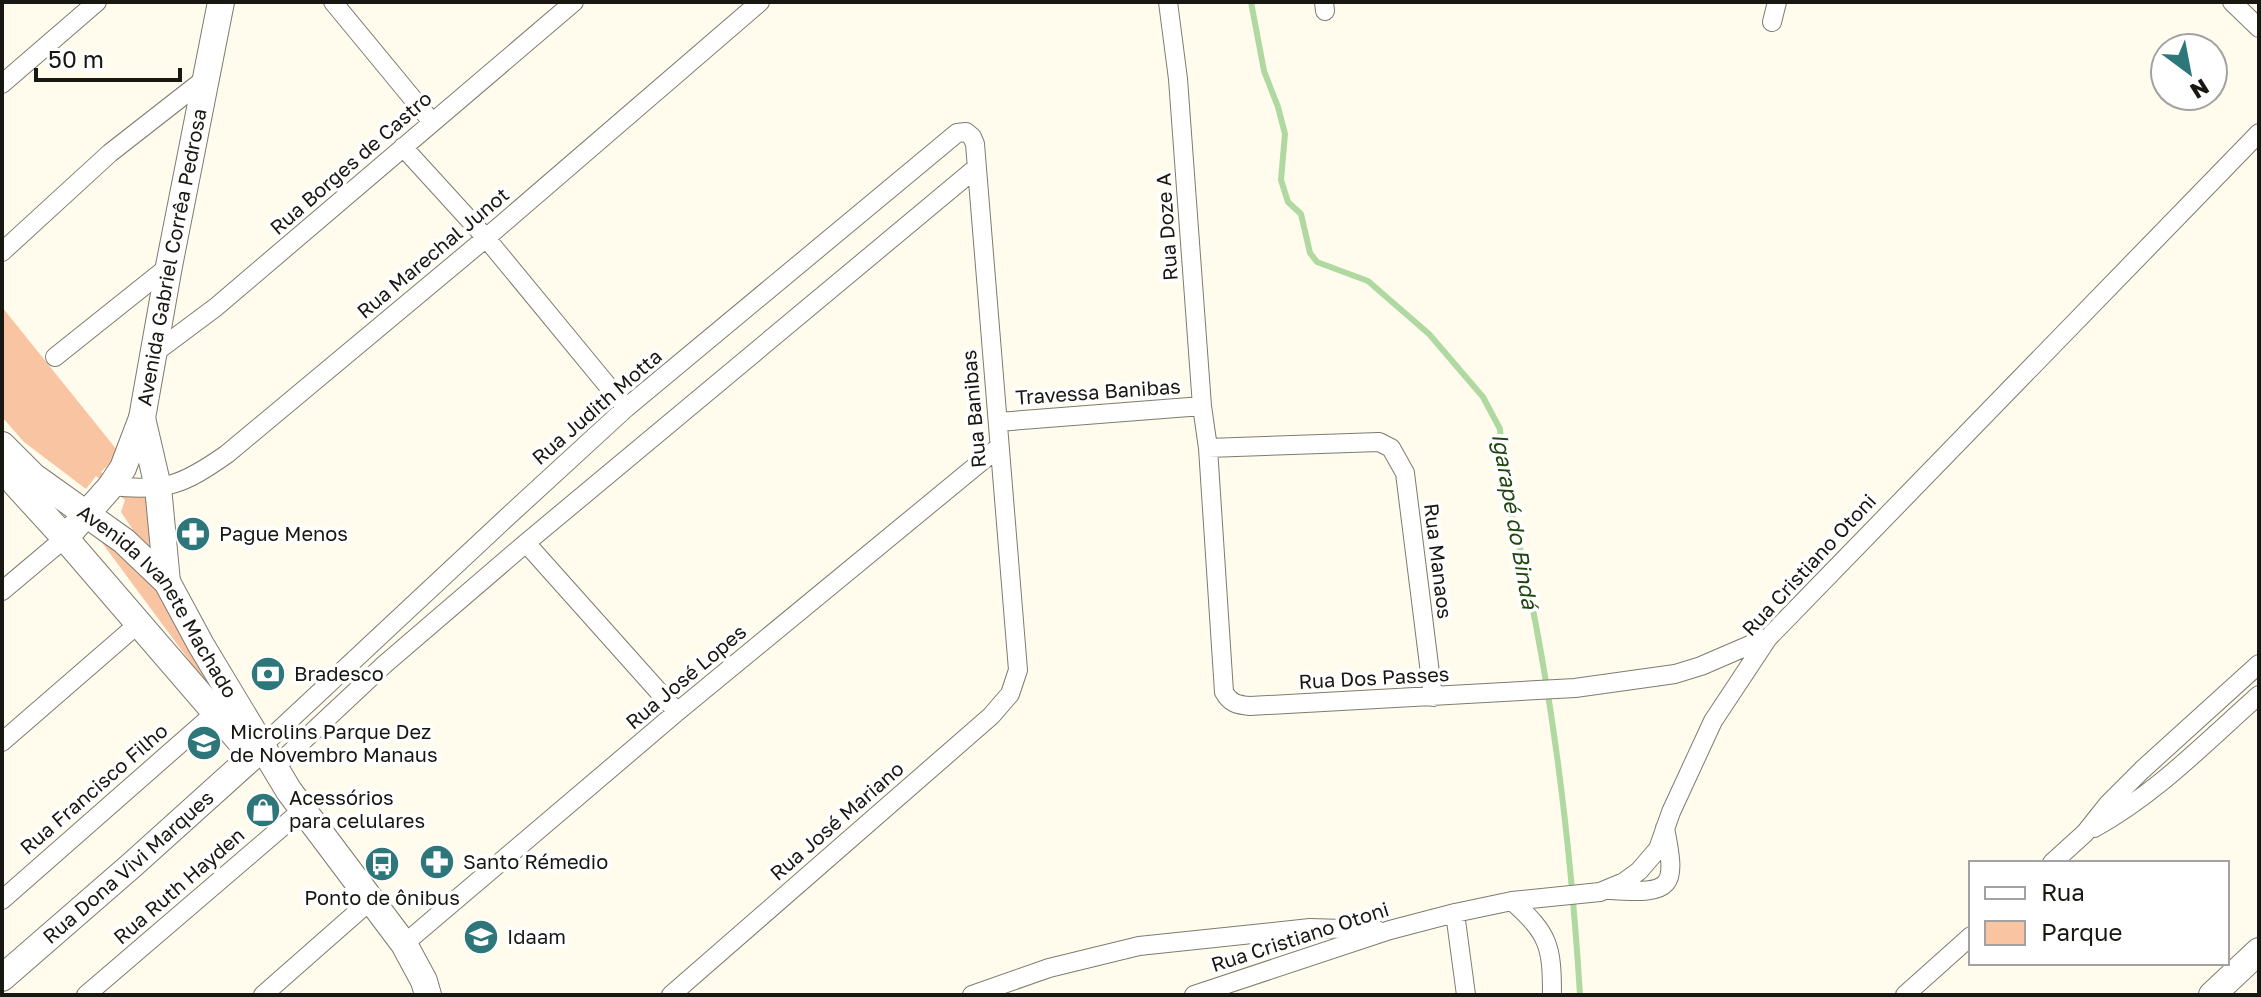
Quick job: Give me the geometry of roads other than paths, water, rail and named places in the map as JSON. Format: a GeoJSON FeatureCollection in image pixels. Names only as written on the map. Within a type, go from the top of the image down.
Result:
{"type":"FeatureCollection","features":[{"type":"Feature","properties":{"kind":"street"},"geometry":{"type":"LineString","coordinates":[[2,84],[97,2]]}},
{"type":"Feature","properties":{"kind":"street","name":"Avenida Gabriel Corrêa Pedrosa"},"geometry":{"type":"LineString","coordinates":[[65,538],[123,468],[142,418],[221,2]]}},
{"type":"Feature","properties":{"kind":"street"},"geometry":{"type":"LineString","coordinates":[[333,2],[432,122]]}},
{"type":"Feature","properties":{"kind":"street","name":"Rua Borges de Castro"},"geometry":{"type":"LineString","coordinates":[[153,354],[216,307],[574,2]]}},
{"type":"Feature","properties":{"kind":"street","name":"Rua Marechal Junot"},"geometry":{"type":"LineString","coordinates":[[111,486],[136,489],[175,484],[196,475],[227,454],[486,238],[760,2]]}},
{"type":"Feature","properties":{"kind":"street","name":"Rua Doze A"},"geometry":{"type":"LineString","coordinates":[[1168,2],[1178,79],[1202,406],[1208,448]]}},
{"type":"Feature","properties":{"kind":"street"},"geometry":{"type":"LineString","coordinates":[[1772,22],[1777,2]]}},
{"type":"Feature","properties":{"kind":"street"},"geometry":{"type":"LineString","coordinates":[[2232,2],[2259,28]]}},
{"type":"Feature","properties":{"kind":"street"},"geometry":{"type":"LineString","coordinates":[[2,252],[110,153],[206,78]]}},
{"type":"Feature","properties":{"kind":"street","name":"Rua Judith Motta"},"geometry":{"type":"LineString","coordinates":[[268,763],[504,520],[626,408],[957,133],[966,132],[975,144]]}},
{"type":"Feature","properties":{"kind":"street","name":"Rua Cristiano Otoni"},"geometry":{"type":"LineString","coordinates":[[1194,995],[1390,930],[1512,901],[1600,891],[1639,871],[1658,849],[1713,721],[1768,638],[2259,133]]}},
{"type":"Feature","properties":{"kind":"street","name":"Rua Banibas"},"geometry":{"type":"LineString","coordinates":[[975,144],[1018,670]]}},
{"type":"Feature","properties":{"kind":"street"},"geometry":{"type":"LineString","coordinates":[[403,147],[486,238],[626,408]]}},
{"type":"Feature","properties":{"kind":"street"},"geometry":{"type":"LineString","coordinates":[[268,763],[526,543],[976,168]]}},
{"type":"Feature","properties":{"kind":"street"},"geometry":{"type":"LineString","coordinates":[[55,357],[169,266]]}},
{"type":"Feature","properties":{"kind":"street","name":"Travessa Banibas"},"geometry":{"type":"LineString","coordinates":[[998,422],[1202,406]]}},
{"type":"Feature","properties":{"kind":"street","name":"Avenida Gabriel Corrêa Pedrosa"},"geometry":{"type":"LineString","coordinates":[[142,418],[158,487],[167,582]]}},
{"type":"Feature","properties":{"kind":"street","name":"Rua Manaos"},"geometry":{"type":"LineString","coordinates":[[1208,448],[1379,442],[1391,448],[1405,473],[1433,697]]}},
{"type":"Feature","properties":{"kind":"street","name":"Avenida Ivanete Machado"},"geometry":{"type":"LineString","coordinates":[[2,445],[33,476],[147,560],[167,582],[268,763],[404,944],[428,995]]}},
{"type":"Feature","properties":{"kind":"street","name":"Rua José Lopes"},"geometry":{"type":"LineString","coordinates":[[404,944],[677,712],[999,447]]}},
{"type":"Feature","properties":{"kind":"street","name":"Rua Dos Passes"},"geometry":{"type":"LineString","coordinates":[[1208,448],[1224,692],[1228,700],[1237,705],[1570,688],[1675,674],[1768,638]]}},
{"type":"Feature","properties":{"kind":"street","name":"Avenida Ivanete Machado"},"geometry":{"type":"LineString","coordinates":[[2,469],[216,712],[268,763]]}},
{"type":"Feature","properties":{"kind":"street"},"geometry":{"type":"LineString","coordinates":[[2,591],[65,538]]}},
{"type":"Feature","properties":{"kind":"street"},"geometry":{"type":"LineString","coordinates":[[526,543],[677,712]]}},
{"type":"Feature","properties":{"kind":"street"},"geometry":{"type":"LineString","coordinates":[[2,742],[138,624]]}},
{"type":"Feature","properties":{"kind":"street"},"geometry":{"type":"LineString","coordinates":[[168,658],[181,656],[201,645]]}},
{"type":"Feature","properties":{"kind":"street"},"geometry":{"type":"LineString","coordinates":[[2054,861],[2085,833],[2108,804],[2142,770],[2259,664]]}},
{"type":"Feature","properties":{"kind":"street","name":"Rua José Mariano"},"geometry":{"type":"LineString","coordinates":[[671,995],[991,716],[1010,694],[1018,670]]}},
{"type":"Feature","properties":{"kind":"street"},"geometry":{"type":"LineString","coordinates":[[2085,833],[2118,815],[2157,786],[2259,695]]}},
{"type":"Feature","properties":{"kind":"street","name":"Rua Francisco Filho"},"geometry":{"type":"LineString","coordinates":[[2,900],[216,712]]}},
{"type":"Feature","properties":{"kind":"street","name":"Rua Dona Vivi Marques"},"geometry":{"type":"LineString","coordinates":[[2,978],[144,855],[268,763]]}},
{"type":"Feature","properties":{"kind":"street","name":"Rua Ruth Hayden"},"geometry":{"type":"LineString","coordinates":[[86,995],[302,810]]}},
{"type":"Feature","properties":{"kind":"street"},"geometry":{"type":"LineString","coordinates":[[1600,891],[1644,892],[1656,890],[1666,883],[1672,872],[1665,828]]}},
{"type":"Feature","properties":{"kind":"street"},"geometry":{"type":"LineString","coordinates":[[263,995],[371,900]]}},
{"type":"Feature","properties":{"kind":"street"},"geometry":{"type":"LineString","coordinates":[[1512,901],[1545,936],[1552,962],[1552,995]]}},
{"type":"Feature","properties":{"kind":"street"},"geometry":{"type":"LineString","coordinates":[[1455,913],[1466,995]]}},
{"type":"Feature","properties":{"kind":"street"},"geometry":{"type":"LineString","coordinates":[[972,995],[1049,968],[1139,946],[1310,928],[1390,930]]}},
{"type":"Feature","properties":{"kind":"street"},"geometry":{"type":"LineString","coordinates":[[1905,995],[1969,938]]}},
{"type":"Feature","properties":{"kind":"street"},"geometry":{"type":"LineString","coordinates":[[2212,995],[2259,951]]}},
{"type":"Feature","properties":{"kind":"waterway","name":"Igarapé do Bindá"},"geometry":{"type":"LineString","coordinates":[[1251,2],[1264,71],[1285,134],[1281,180],[1288,202],[1301,214],[1310,253],[1317,262],[1368,281],[1429,334],[1483,397],[1500,429],[1504,474],[1514,495],[1512,515],[1538,634],[1557,754],[1571,874],[1580,995]]}},
{"type":"Feature","properties":{"kind":"place","name":"Pague Menos"},"geometry":{"type":"Point","coordinates":[193,534]}},
{"type":"Feature","properties":{"kind":"place","name":"Bradesco"},"geometry":{"type":"Point","coordinates":[268,674]}},
{"type":"Feature","properties":{"kind":"place","name":"Microlins Parque Dez de Novembro Manaus"},"geometry":{"type":"Point","coordinates":[204,743]}},
{"type":"Feature","properties":{"kind":"place","name":"Acessórios para celulares"},"geometry":{"type":"Point","coordinates":[263,810]}},
{"type":"Feature","properties":{"kind":"place","name":"Santo Rémedio"},"geometry":{"type":"Point","coordinates":[437,862]}},
{"type":"Feature","properties":{"kind":"place","name":"Ponto de ônibus"},"geometry":{"type":"Point","coordinates":[382,864]}},
{"type":"Feature","properties":{"kind":"place","name":"Idaam"},"geometry":{"type":"Point","coordinates":[481,937]}}]}
